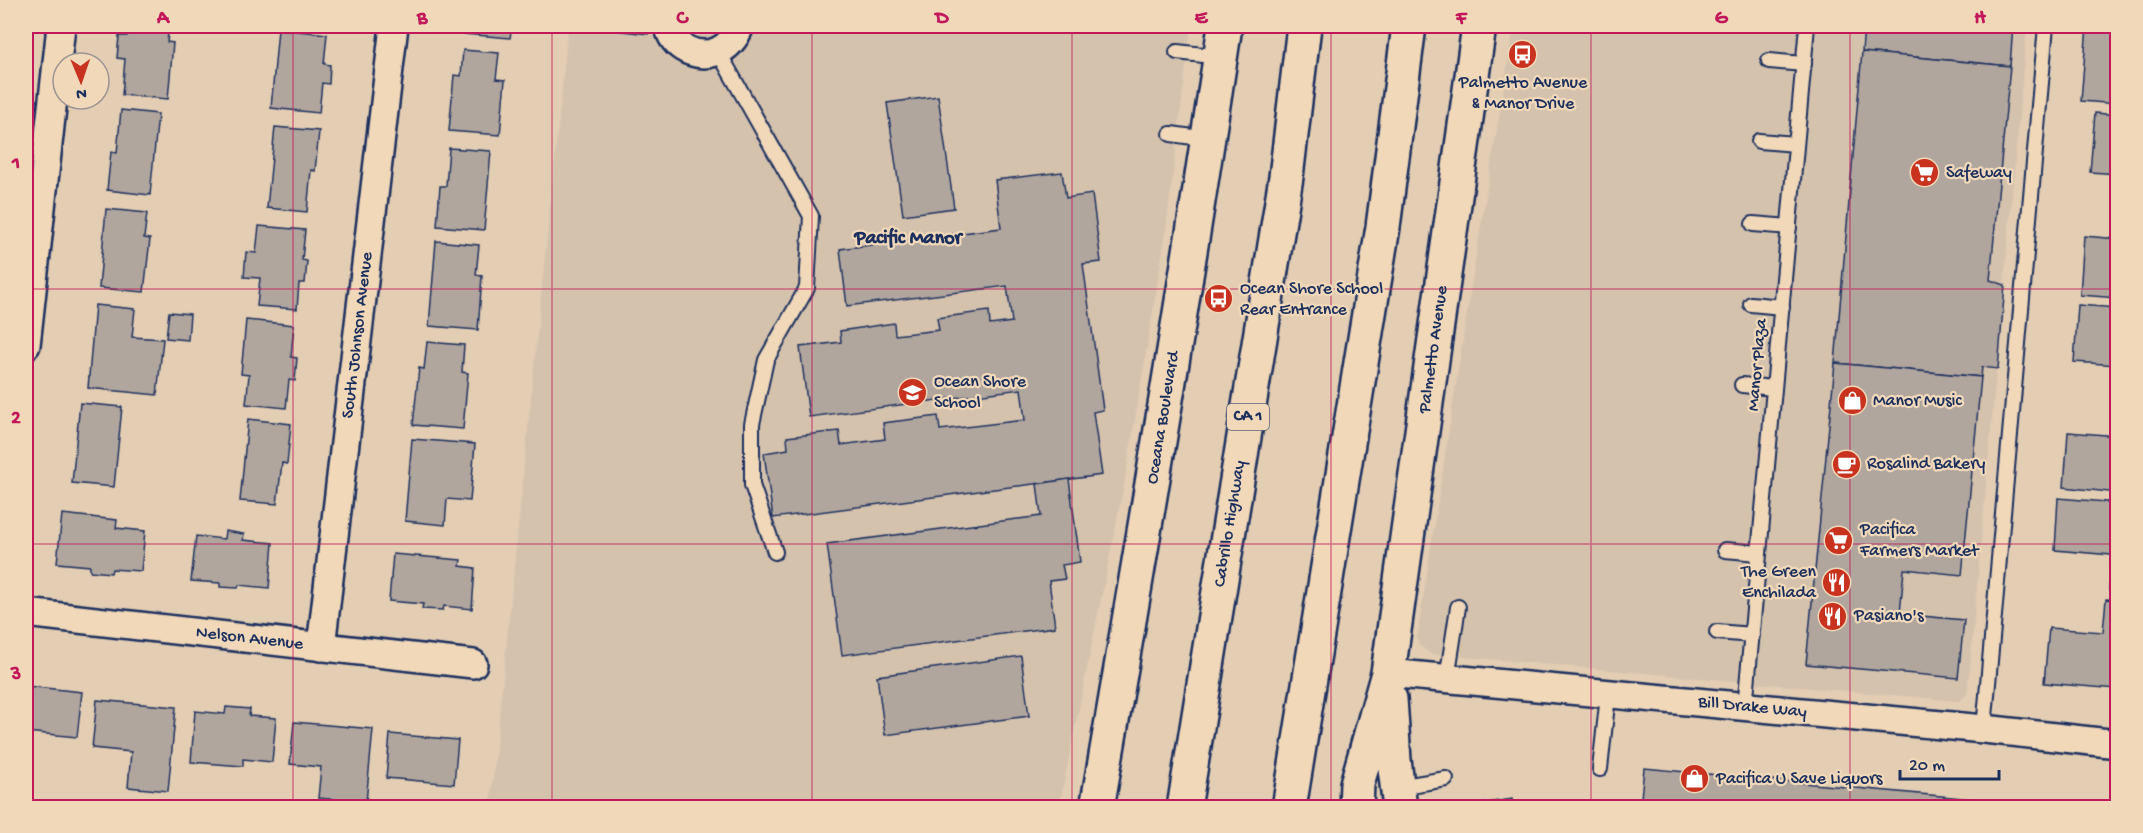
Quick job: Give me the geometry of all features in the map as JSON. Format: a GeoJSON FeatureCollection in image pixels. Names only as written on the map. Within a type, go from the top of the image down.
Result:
{"type":"FeatureCollection","features":[{"type":"Feature","properties":{"kind":"main road","name":"Oceana Boulevard"},"geometry":{"type":"LineString","coordinates":[[1097,807],[1151,495],[1226,26]]}},
{"type":"Feature","properties":{"kind":"main road","name":"Cabrillo Highway"},"geometry":{"type":"LineString","coordinates":[[1184,807],[1284,189],[1304,26]]}},
{"type":"Feature","properties":{"kind":"main road"},"geometry":{"type":"LineString","coordinates":[[1289,807],[1381,238],[1409,26]]}},
{"type":"Feature","properties":{"kind":"main road","name":"Palmetto Avenue"},"geometry":{"type":"LineString","coordinates":[[1356,807],[1357,784],[1388,674],[1479,26]]}},
{"type":"Feature","properties":{"kind":"main road","name":"Palmetto Avenue"},"geometry":{"type":"LineString","coordinates":[[1388,674],[1399,797]]}},
{"type":"Feature","properties":{"kind":"street"},"geometry":{"type":"LineString","coordinates":[[26,345],[61,26]]}},
{"type":"Feature","properties":{"kind":"street","name":"South Johnson Avenue"},"geometry":{"type":"LineString","coordinates":[[321,647],[394,26]]}},
{"type":"Feature","properties":{"kind":"street"},"geometry":{"type":"LineString","coordinates":[[669,26],[670,34],[682,49],[700,53],[718,51],[735,38],[740,26]]}},
{"type":"Feature","properties":{"kind":"street","name":"Nelson Avenue"},"geometry":{"type":"LineString","coordinates":[[26,613],[473,664]]}},
{"type":"Feature","properties":{"kind":"street","name":"Bill Drake Way"},"geometry":{"type":"LineString","coordinates":[[1388,674],[1984,729],[2118,744]]}},
{"type":"Feature","properties":{"kind":"lane","name":"Manor Plaza"},"geometry":{"type":"LineString","coordinates":[[1745,708],[1807,26]]}},
{"type":"Feature","properties":{"kind":"lane"},"geometry":{"type":"LineString","coordinates":[[1984,729],[2046,26]]}},
{"type":"Feature","properties":{"kind":"lane"},"geometry":{"type":"LineString","coordinates":[[718,51],[811,216],[807,288],[766,360],[752,424],[752,485],[775,552]]}},
{"type":"Feature","properties":{"kind":"lane"},"geometry":{"type":"LineString","coordinates":[[1177,52],[1221,57]]}},
{"type":"Feature","properties":{"kind":"lane"},"geometry":{"type":"LineString","coordinates":[[1769,61],[1804,64]]}},
{"type":"Feature","properties":{"kind":"lane"},"geometry":{"type":"LineString","coordinates":[[1171,134],[1209,139]]}},
{"type":"Feature","properties":{"kind":"lane"},"geometry":{"type":"LineString","coordinates":[[1759,141],[1796,144]]}},
{"type":"Feature","properties":{"kind":"lane"},"geometry":{"type":"LineString","coordinates":[[1754,224],[1789,227]]}},
{"type":"Feature","properties":{"kind":"lane"},"geometry":{"type":"LineString","coordinates":[[1751,304],[1782,307]]}},
{"type":"Feature","properties":{"kind":"lane"},"geometry":{"type":"LineString","coordinates":[[1742,385],[1774,388]]}},
{"type":"Feature","properties":{"kind":"lane"},"geometry":{"type":"LineString","coordinates":[[1725,550],[1759,553]]}},
{"type":"Feature","properties":{"kind":"lane"},"geometry":{"type":"LineString","coordinates":[[1447,679],[1458,607]]}},
{"type":"Feature","properties":{"kind":"lane"},"geometry":{"type":"LineString","coordinates":[[1717,632],[1752,635]]}},
{"type":"Feature","properties":{"kind":"lane"},"geometry":{"type":"LineString","coordinates":[[1600,769],[1608,694]]}},
{"type":"Feature","properties":{"kind":"lane"},"geometry":{"type":"LineString","coordinates":[[1399,797],[1446,779]]}},
{"type":"Feature","properties":{"kind":"shaded area"},"geometry":{"type":"Polygon","coordinates":[[[568,26],[1191,26],[1165,238],[1125,480],[1059,807],[490,808],[568,26]]]}},
{"type":"Feature","properties":{"kind":"shaded area"},"geometry":{"type":"Polygon","coordinates":[[[1514,26],[2027,26],[1968,688],[1967,694],[1962,699],[1958,701],[1431,654],[1419,645],[1417,638],[1514,26]]]}},
{"type":"Feature","properties":{"kind":"building"},"geometry":{"type":"Polygon","coordinates":[[[128,26],[169,26],[167,42],[173,43],[168,99],[122,95],[125,59],[117,58],[119,36],[127,36],[128,26]]]}},
{"type":"Feature","properties":{"kind":"building"},"geometry":{"type":"Polygon","coordinates":[[[464,26],[512,26],[510,38],[464,34],[464,26]]]}},
{"type":"Feature","properties":{"kind":"building"},"geometry":{"type":"Polygon","coordinates":[[[577,26],[649,26],[648,34],[577,26]]]}},
{"type":"Feature","properties":{"kind":"building"},"geometry":{"type":"Polygon","coordinates":[[[1864,26],[2013,26],[2010,66],[1862,52],[1864,26]]]}},
{"type":"Feature","properties":{"kind":"building"},"geometry":{"type":"Polygon","coordinates":[[[2087,26],[2118,26],[2118,104],[2081,101],[2087,26]]]}},
{"type":"Feature","properties":{"kind":"building"},"geometry":{"type":"Polygon","coordinates":[[[278,29],[327,34],[324,64],[330,65],[329,84],[322,83],[319,113],[271,108],[278,29]]]}},
{"type":"Feature","properties":{"kind":"building"},"geometry":{"type":"Polygon","coordinates":[[[463,50],[499,53],[496,79],[505,80],[500,135],[449,131],[454,75],[461,76],[463,50]]]}},
{"type":"Feature","properties":{"kind":"building","name":"Safeway"},"geometry":{"type":"Polygon","coordinates":[[[1862,52],[2010,66],[1990,280],[2005,285],[1998,369],[1982,367],[1981,377],[1835,363],[1862,52]]]}},
{"type":"Feature","properties":{"kind":"building"},"geometry":{"type":"Polygon","coordinates":[[[938,96],[954,208],[903,215],[887,103],[938,96]]]}},
{"type":"Feature","properties":{"kind":"building"},"geometry":{"type":"Polygon","coordinates":[[[121,110],[158,114],[150,195],[107,190],[111,152],[117,153],[121,110]]]}},
{"type":"Feature","properties":{"kind":"building"},"geometry":{"type":"Polygon","coordinates":[[[2095,113],[2118,115],[2118,174],[2090,172],[2095,113]]]}},
{"type":"Feature","properties":{"kind":"building"},"geometry":{"type":"Polygon","coordinates":[[[275,127],[319,131],[315,171],[311,170],[307,212],[267,208],[275,127]]]}},
{"type":"Feature","properties":{"kind":"building"},"geometry":{"type":"Polygon","coordinates":[[[449,148],[491,151],[484,230],[437,226],[440,186],[446,186],[449,148]]]}},
{"type":"Feature","properties":{"kind":"building"},"geometry":{"type":"Polygon","coordinates":[[[1062,172],[1066,198],[1092,194],[1101,262],[1083,264],[1103,410],[1093,412],[1102,475],[773,518],[764,453],[788,449],[787,437],[839,431],[841,445],[885,439],[883,423],[938,416],[940,430],[1025,420],[1021,389],[809,417],[800,347],[841,342],[840,331],[894,323],[895,335],[939,330],[937,318],[989,311],[990,325],[1012,322],[1007,286],[847,306],[840,249],[1001,228],[995,180],[1062,172]]]}},
{"type":"Feature","properties":{"kind":"building"},"geometry":{"type":"Polygon","coordinates":[[[106,209],[147,213],[144,238],[150,239],[144,292],[99,288],[106,209]]]}},
{"type":"Feature","properties":{"kind":"building"},"geometry":{"type":"Polygon","coordinates":[[[259,226],[305,230],[302,260],[307,261],[305,283],[299,283],[297,309],[257,306],[260,278],[244,277],[246,252],[256,253],[259,226]]]}},
{"type":"Feature","properties":{"kind":"building"},"geometry":{"type":"Polygon","coordinates":[[[2084,236],[2118,239],[2118,298],[2080,295],[2084,236]]]}},
{"type":"Feature","properties":{"kind":"building"},"geometry":{"type":"Polygon","coordinates":[[[436,241],[479,245],[476,275],[482,276],[478,330],[429,326],[436,241]]]}},
{"type":"Feature","properties":{"kind":"building"},"geometry":{"type":"Polygon","coordinates":[[[95,305],[135,309],[132,337],[163,339],[157,395],[88,388],[95,305]]]}},
{"type":"Feature","properties":{"kind":"building"},"geometry":{"type":"Polygon","coordinates":[[[2078,305],[2118,308],[2118,365],[2074,362],[2078,305]]]}},
{"type":"Feature","properties":{"kind":"building"},"geometry":{"type":"Polygon","coordinates":[[[169,312],[190,314],[188,340],[166,338],[169,312]]]}},
{"type":"Feature","properties":{"kind":"building"},"geometry":{"type":"Polygon","coordinates":[[[246,320],[294,325],[291,357],[297,358],[295,381],[289,380],[286,408],[246,404],[249,375],[241,374],[246,320]]]}},
{"type":"Feature","properties":{"kind":"building"},"geometry":{"type":"Polygon","coordinates":[[[427,342],[464,345],[462,372],[468,373],[463,429],[413,425],[419,368],[424,369],[427,342]]]}},
{"type":"Feature","properties":{"kind":"building"},"geometry":{"type":"Polygon","coordinates":[[[1835,363],[1981,377],[1962,575],[1904,569],[1900,614],[1964,620],[1958,678],[1806,664],[1835,363]]]}},
{"type":"Feature","properties":{"kind":"building"},"geometry":{"type":"Polygon","coordinates":[[[80,403],[122,407],[114,487],[72,483],[80,403]]]}},
{"type":"Feature","properties":{"kind":"building"},"geometry":{"type":"Polygon","coordinates":[[[248,419],[291,424],[287,464],[282,463],[277,504],[240,501],[248,419]]]}},
{"type":"Feature","properties":{"kind":"building"},"geometry":{"type":"Polygon","coordinates":[[[2068,432],[2118,436],[2118,493],[2064,487],[2068,432]]]}},
{"type":"Feature","properties":{"kind":"building"},"geometry":{"type":"Polygon","coordinates":[[[412,439],[475,444],[470,501],[447,499],[445,525],[405,521],[412,439]]]}},
{"type":"Feature","properties":{"kind":"building"},"geometry":{"type":"Polygon","coordinates":[[[1069,479],[1080,562],[1062,565],[1065,579],[1049,581],[1055,627],[842,655],[827,544],[1041,516],[1037,484],[1069,479]]]}},
{"type":"Feature","properties":{"kind":"building"},"geometry":{"type":"Polygon","coordinates":[[[2058,498],[2118,503],[2118,591],[2109,590],[2111,555],[2055,550],[2058,498]]]}},
{"type":"Feature","properties":{"kind":"building"},"geometry":{"type":"Polygon","coordinates":[[[62,514],[117,520],[116,528],[145,531],[141,571],[112,569],[111,573],[90,571],[90,566],[57,563],[62,514]]]}},
{"type":"Feature","properties":{"kind":"building"},"geometry":{"type":"Polygon","coordinates":[[[225,531],[244,534],[243,540],[273,543],[269,588],[239,585],[238,588],[220,587],[220,583],[191,581],[196,536],[224,539],[225,531]]]}},
{"type":"Feature","properties":{"kind":"building"},"geometry":{"type":"Polygon","coordinates":[[[393,554],[461,560],[460,566],[475,568],[472,609],[444,606],[443,610],[422,609],[423,604],[389,601],[393,554]]]}},
{"type":"Feature","properties":{"kind":"building"},"geometry":{"type":"Polygon","coordinates":[[[2106,599],[2118,600],[2118,689],[2044,683],[2049,628],[2103,632],[2106,599]]]}},
{"type":"Feature","properties":{"kind":"building"},"geometry":{"type":"Polygon","coordinates":[[[1021,656],[1029,716],[885,735],[877,676],[1021,656]]]}},
{"type":"Feature","properties":{"kind":"building"},"geometry":{"type":"Polygon","coordinates":[[[26,686],[82,692],[77,737],[26,732],[26,686]]]}},
{"type":"Feature","properties":{"kind":"building"},"geometry":{"type":"Polygon","coordinates":[[[97,700],[176,707],[168,791],[128,787],[131,752],[92,748],[97,700]]]}},
{"type":"Feature","properties":{"kind":"building"},"geometry":{"type":"Polygon","coordinates":[[[226,707],[250,709],[249,716],[276,718],[272,762],[243,759],[243,766],[191,762],[195,711],[225,714],[226,707]]]}},
{"type":"Feature","properties":{"kind":"building"},"geometry":{"type":"Polygon","coordinates":[[[294,722],[373,729],[366,802],[318,798],[321,767],[290,764],[294,722]]]}},
{"type":"Feature","properties":{"kind":"building"},"geometry":{"type":"Polygon","coordinates":[[[390,734],[458,740],[454,784],[386,778],[390,734]]]}},
{"type":"Feature","properties":{"kind":"building"},"geometry":{"type":"Polygon","coordinates":[[[1644,768],[1983,800],[1983,808],[1640,808],[1644,768]]]}},
{"type":"Feature","properties":{"kind":"building"},"geometry":{"type":"Polygon","coordinates":[[[1512,799],[1514,808],[1453,808],[1512,799]]]}},
{"type":"Feature","properties":{"kind":"building"},"geometry":{"type":"Polygon","coordinates":[[[1994,802],[2047,808],[1994,808],[1994,802]]]}},
{"type":"Feature","properties":{"kind":"place","name":"Palmetto Avenue & Manor Drive"},"geometry":{"type":"Point","coordinates":[1523,54]}},
{"type":"Feature","properties":{"kind":"place","name":"Safeway"},"geometry":{"type":"Point","coordinates":[1925,173]}},
{"type":"Feature","properties":{"kind":"place","name":"Ocean Shore School Rear Entrance"},"geometry":{"type":"Point","coordinates":[1219,299]}},
{"type":"Feature","properties":{"kind":"place","name":"Ocean Shore School"},"geometry":{"type":"Point","coordinates":[913,392]}},
{"type":"Feature","properties":{"kind":"place","name":"Manor Music"},"geometry":{"type":"Point","coordinates":[1852,401]}},
{"type":"Feature","properties":{"kind":"place","name":"Rosalind Bakery"},"geometry":{"type":"Point","coordinates":[1846,464]}},
{"type":"Feature","properties":{"kind":"place","name":"Pacifica Farmers Market"},"geometry":{"type":"Point","coordinates":[1839,540]}},
{"type":"Feature","properties":{"kind":"place","name":"The Green Enchilada"},"geometry":{"type":"Point","coordinates":[1837,582]}},
{"type":"Feature","properties":{"kind":"place","name":"Pasiano's"},"geometry":{"type":"Point","coordinates":[1833,616]}},
{"type":"Feature","properties":{"kind":"place","name":"Pacifica U Save Liquors"},"geometry":{"type":"Point","coordinates":[1695,779]}},
{"type":"Feature","properties":{"kind":"district","name":"Pacific Manor"},"geometry":{"type":"Point","coordinates":[908,239]}}]}
